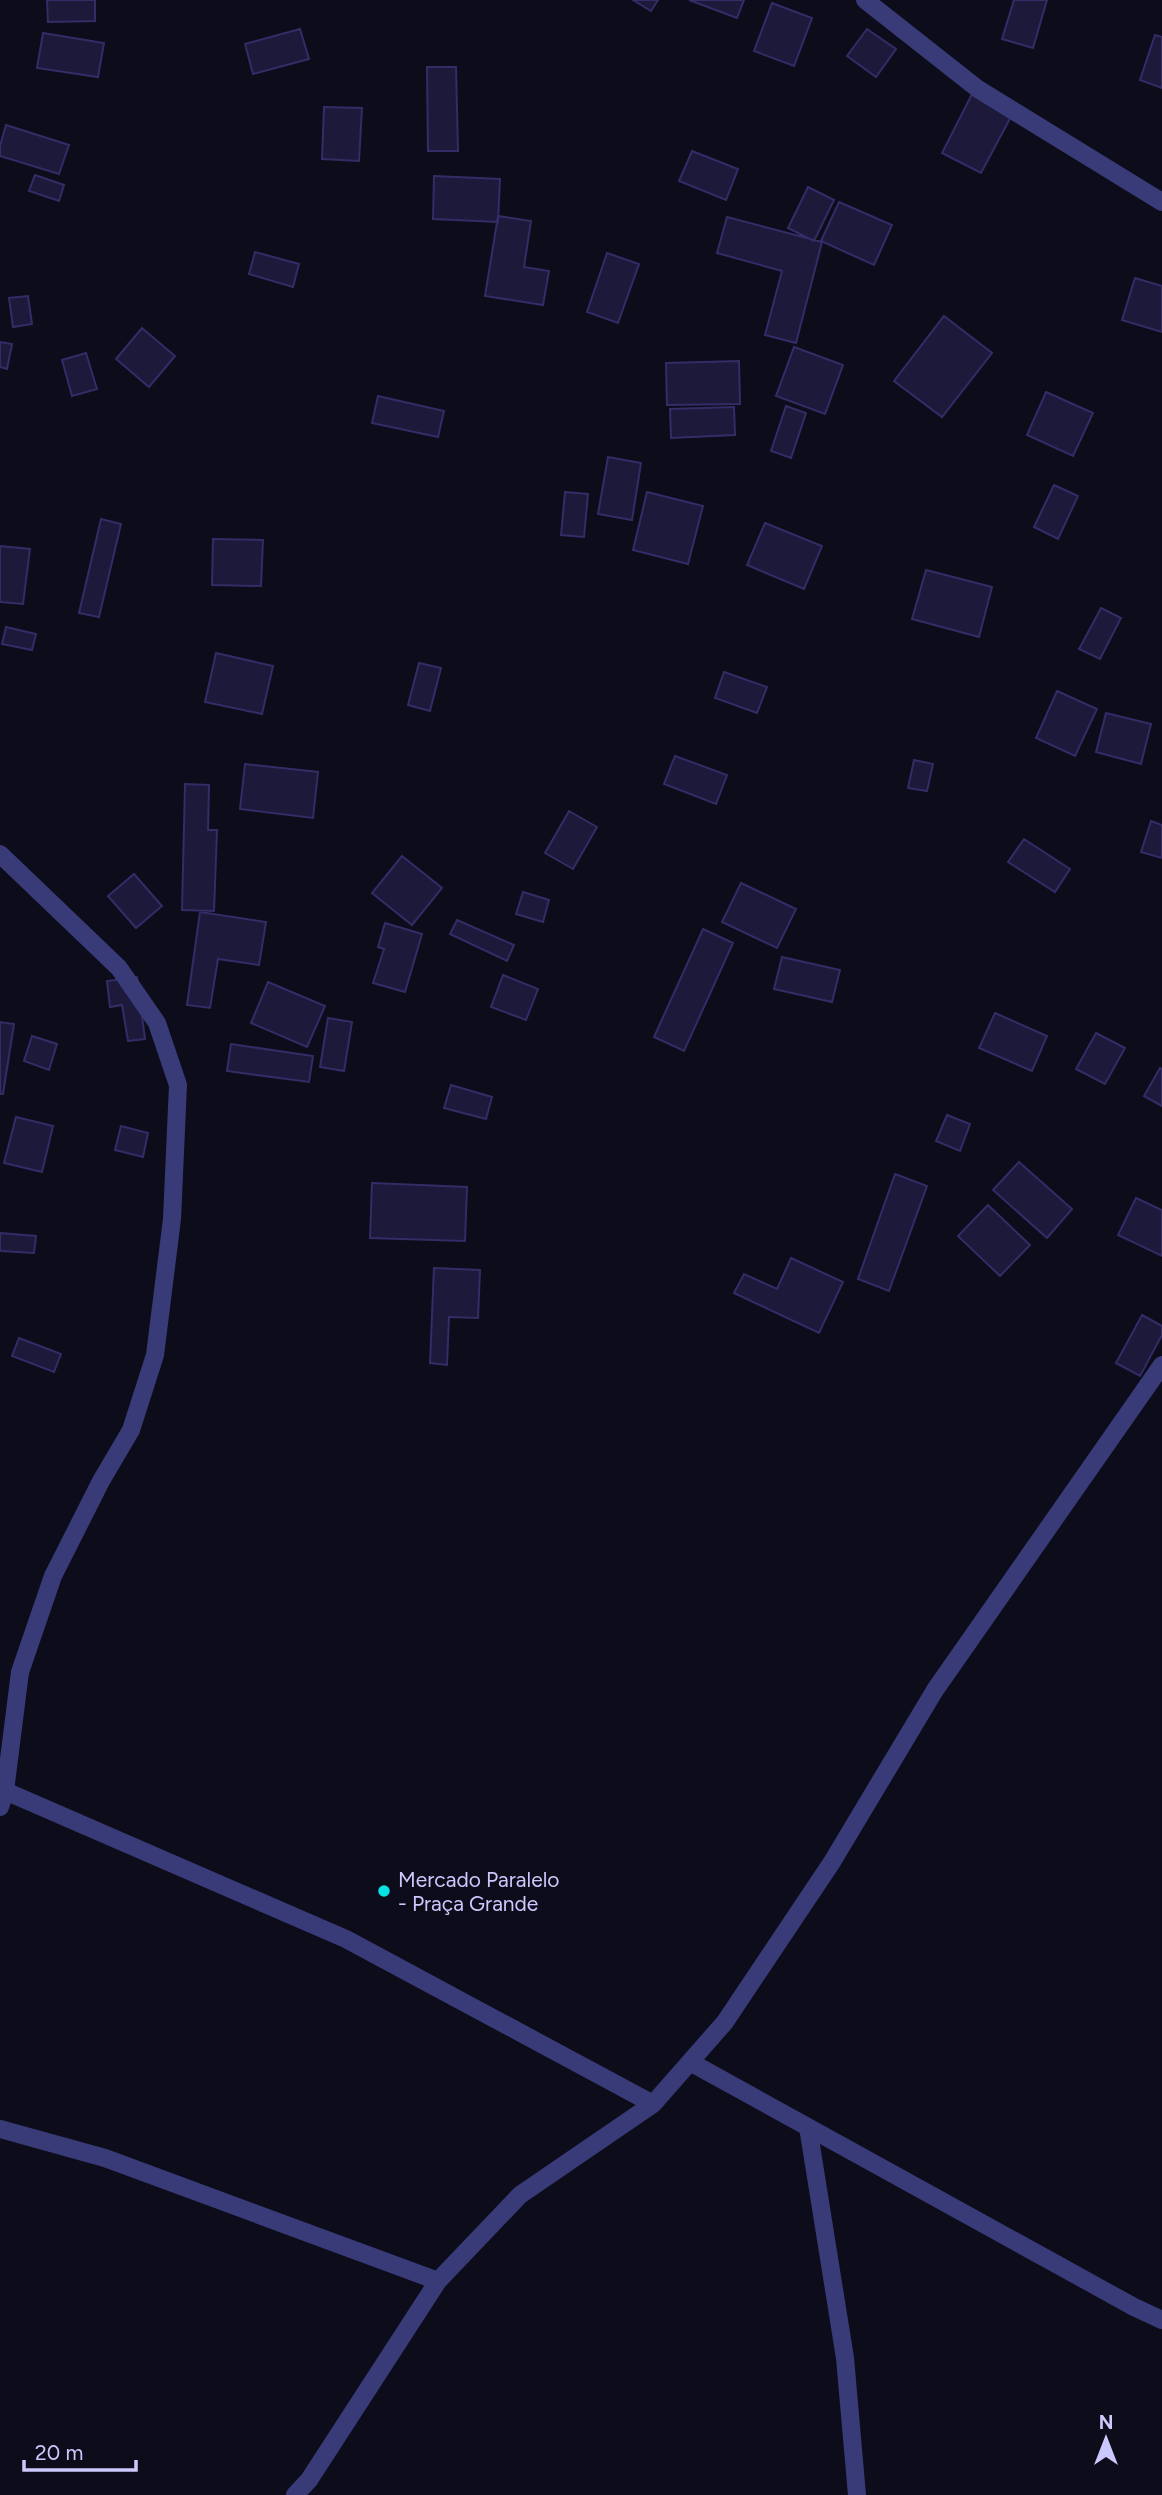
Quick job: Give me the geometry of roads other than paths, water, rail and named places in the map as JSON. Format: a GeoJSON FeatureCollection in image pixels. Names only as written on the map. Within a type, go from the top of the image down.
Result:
{"type":"FeatureCollection","features":[{"type":"Feature","properties":{"kind":"street"},"geometry":{"type":"LineString","coordinates":[[865,0],[978,89],[1162,202]]}},
{"type":"Feature","properties":{"kind":"street"},"geometry":{"type":"LineString","coordinates":[[0,854],[119,968],[158,1023],[178,1086],[172,1219],[155,1354],[131,1430],[101,1481],[53,1576],[28,1648],[20,1672],[3,1799],[346,1939],[653,2104]]}},
{"type":"Feature","properties":{"kind":"street"},"geometry":{"type":"LineString","coordinates":[[295,2495],[309,2480],[438,2281],[520,2195],[653,2104],[725,2022],[832,1862],[935,1690],[1162,1365]]}},
{"type":"Feature","properties":{"kind":"street"},"geometry":{"type":"LineString","coordinates":[[690,2062],[1162,2320]]}},
{"type":"Feature","properties":{"kind":"street"},"geometry":{"type":"LineString","coordinates":[[808,2127],[845,2358],[857,2495]]}},
{"type":"Feature","properties":{"kind":"street"},"geometry":{"type":"LineString","coordinates":[[0,2129],[106,2158],[438,2281]]}},
{"type":"Feature","properties":{"kind":"place","name":"Mercado Paralelo - Praça Grande"},"geometry":{"type":"Point","coordinates":[384,1891]}}]}
